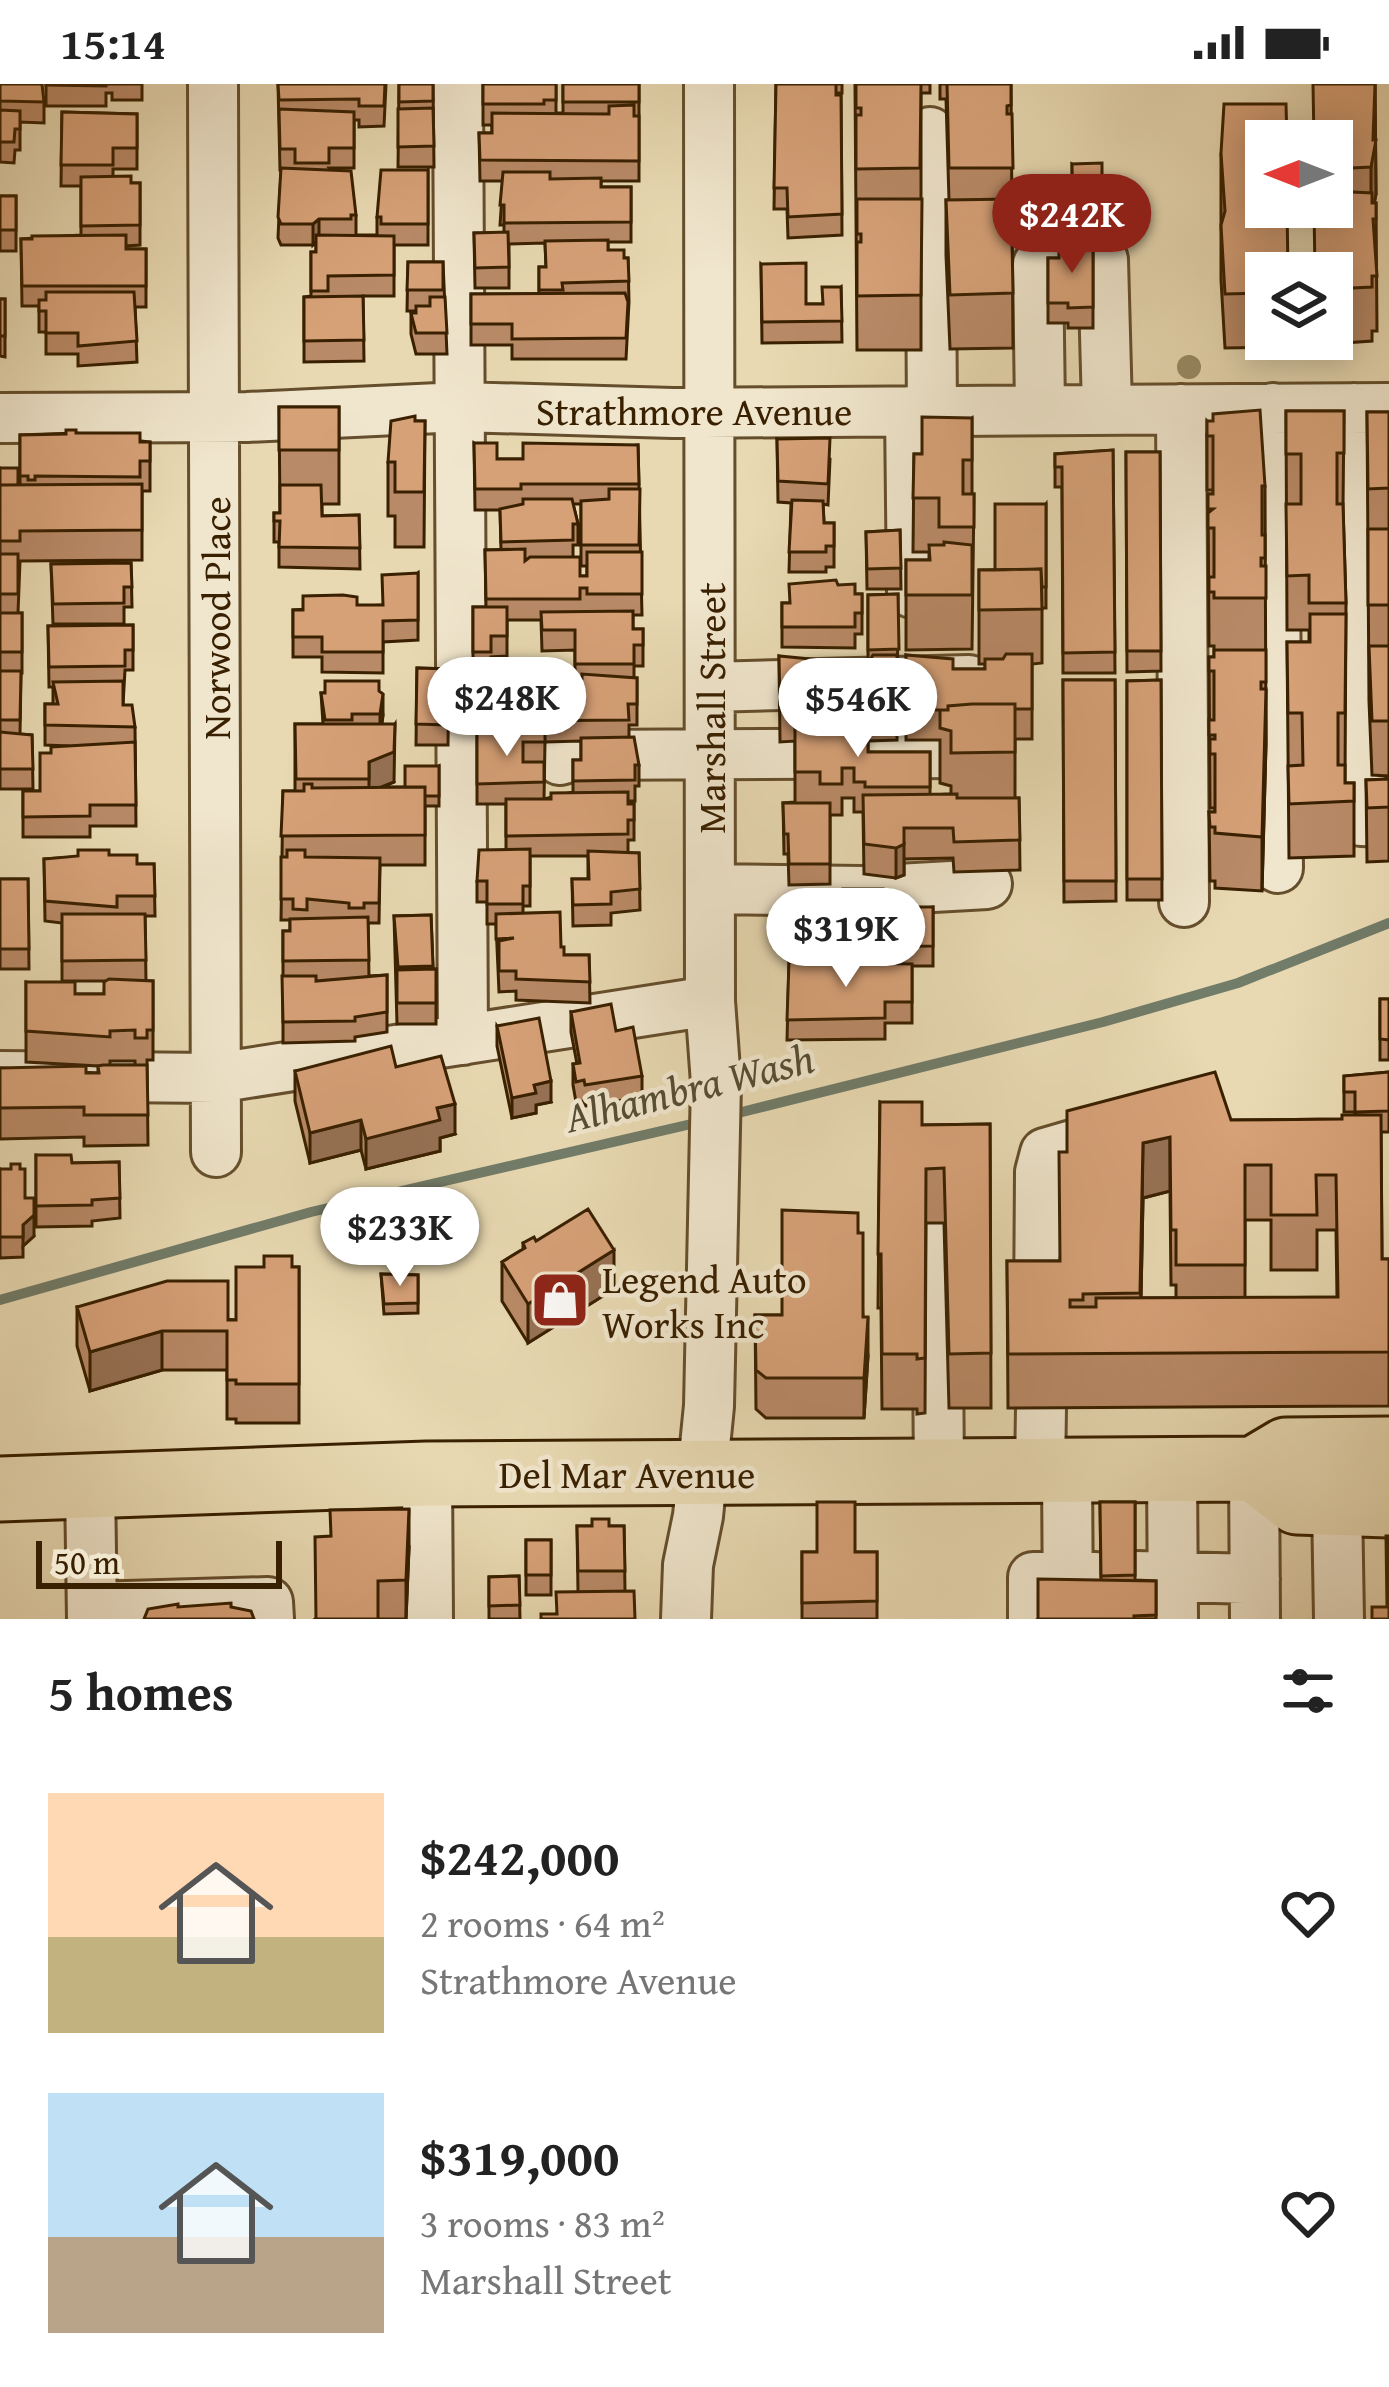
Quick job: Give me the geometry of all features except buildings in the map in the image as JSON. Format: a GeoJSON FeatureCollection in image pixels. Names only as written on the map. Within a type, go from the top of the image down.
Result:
{"type":"FeatureCollection","features":[{"type":"Feature","properties":{"kind":"main road","name":"Del Mar Avenue"},"geometry":{"type":"LineString","coordinates":[[0,1489],[427,1474],[1254,1469],[1286,1450],[1389,1449]]}},
{"type":"Feature","properties":{"kind":"main road"},"geometry":{"type":"LineString","coordinates":[[1254,1469],[1297,1502],[1363,1504]]}},
{"type":"Feature","properties":{"kind":"street","name":"Norwood Place"},"geometry":{"type":"LineString","coordinates":[[213,84],[217,1151]]}},
{"type":"Feature","properties":{"kind":"street"},"geometry":{"type":"LineString","coordinates":[[458,84],[463,1040]]}},
{"type":"Feature","properties":{"kind":"street","name":"Marshall Street"},"geometry":{"type":"LineString","coordinates":[[686,1619],[688,1565],[709,1406],[715,1176],[716,1083],[710,1001],[709,84]]}},
{"type":"Feature","properties":{"kind":"street"},"geometry":{"type":"LineString","coordinates":[[912,593],[930,132]]}},
{"type":"Feature","properties":{"kind":"street"},"geometry":{"type":"LineString","coordinates":[[1040,409],[1038,264],[1046,254],[1093,252],[1103,260],[1107,408]]}},
{"type":"Feature","properties":{"kind":"street","name":"Strathmore Avenue"},"geometry":{"type":"LineString","coordinates":[[0,418],[213,417],[460,407],[709,413],[1371,408]]}},
{"type":"Feature","properties":{"kind":"street"},"geometry":{"type":"LineString","coordinates":[[1273,408],[1278,868]]}},
{"type":"Feature","properties":{"kind":"street"},"geometry":{"type":"LineString","coordinates":[[1371,408],[1360,821],[1389,822]]}},
{"type":"Feature","properties":{"kind":"street"},"geometry":{"type":"LineString","coordinates":[[1181,409],[1184,902]]}},
{"type":"Feature","properties":{"kind":"street"},"geometry":{"type":"LineString","coordinates":[[710,687],[1017,678]]}},
{"type":"Feature","properties":{"kind":"street"},"geometry":{"type":"LineString","coordinates":[[560,760],[578,755],[966,753]]}},
{"type":"Feature","properties":{"kind":"street"},"geometry":{"type":"LineString","coordinates":[[710,889],[862,891],[987,884]]}},
{"type":"Feature","properties":{"kind":"street"},"geometry":{"type":"LineString","coordinates":[[0,1076],[217,1078],[710,1001]]}},
{"type":"Feature","properties":{"kind":"street"},"geometry":{"type":"LineString","coordinates":[[1039,1316],[1040,1172],[1045,1153],[1183,1112]]}},
{"type":"Feature","properties":{"kind":"street"},"geometry":{"type":"LineString","coordinates":[[937,1244],[939,1471]]}},
{"type":"Feature","properties":{"kind":"street"},"geometry":{"type":"LineString","coordinates":[[1041,1408],[1053,1470],[1130,1568]]}},
{"type":"Feature","properties":{"kind":"street"},"geometry":{"type":"LineString","coordinates":[[1130,1568],[1172,1469]]}},
{"type":"Feature","properties":{"kind":"street"},"geometry":{"type":"LineString","coordinates":[[1033,1619],[1033,1577],[1130,1568],[1255,1599],[1254,1469]]}},
{"type":"Feature","properties":{"kind":"street"},"geometry":{"type":"LineString","coordinates":[[427,1474],[428,1619]]}},
{"type":"Feature","properties":{"kind":"street"},"geometry":{"type":"LineString","coordinates":[[90,1485],[92,1613],[268,1602],[269,1619]]}},
{"type":"Feature","properties":{"kind":"street"},"geometry":{"type":"LineString","coordinates":[[1339,1619],[1363,1504]]}},
{"type":"Feature","properties":{"kind":"waterway","name":"Alhambra Wash"},"geometry":{"type":"LineString","coordinates":[[730,1115],[1103,1022],[1238,983],[1389,923]]}},
{"type":"Feature","properties":{"kind":"waterway","name":"Alhambra Wash"},"geometry":{"type":"LineString","coordinates":[[0,1300],[311,1212],[700,1122]]}},
{"type":"Feature","properties":{"kind":"place","name":"Legend Auto Works Inc"},"geometry":{"type":"Point","coordinates":[560,1300]}}]}
